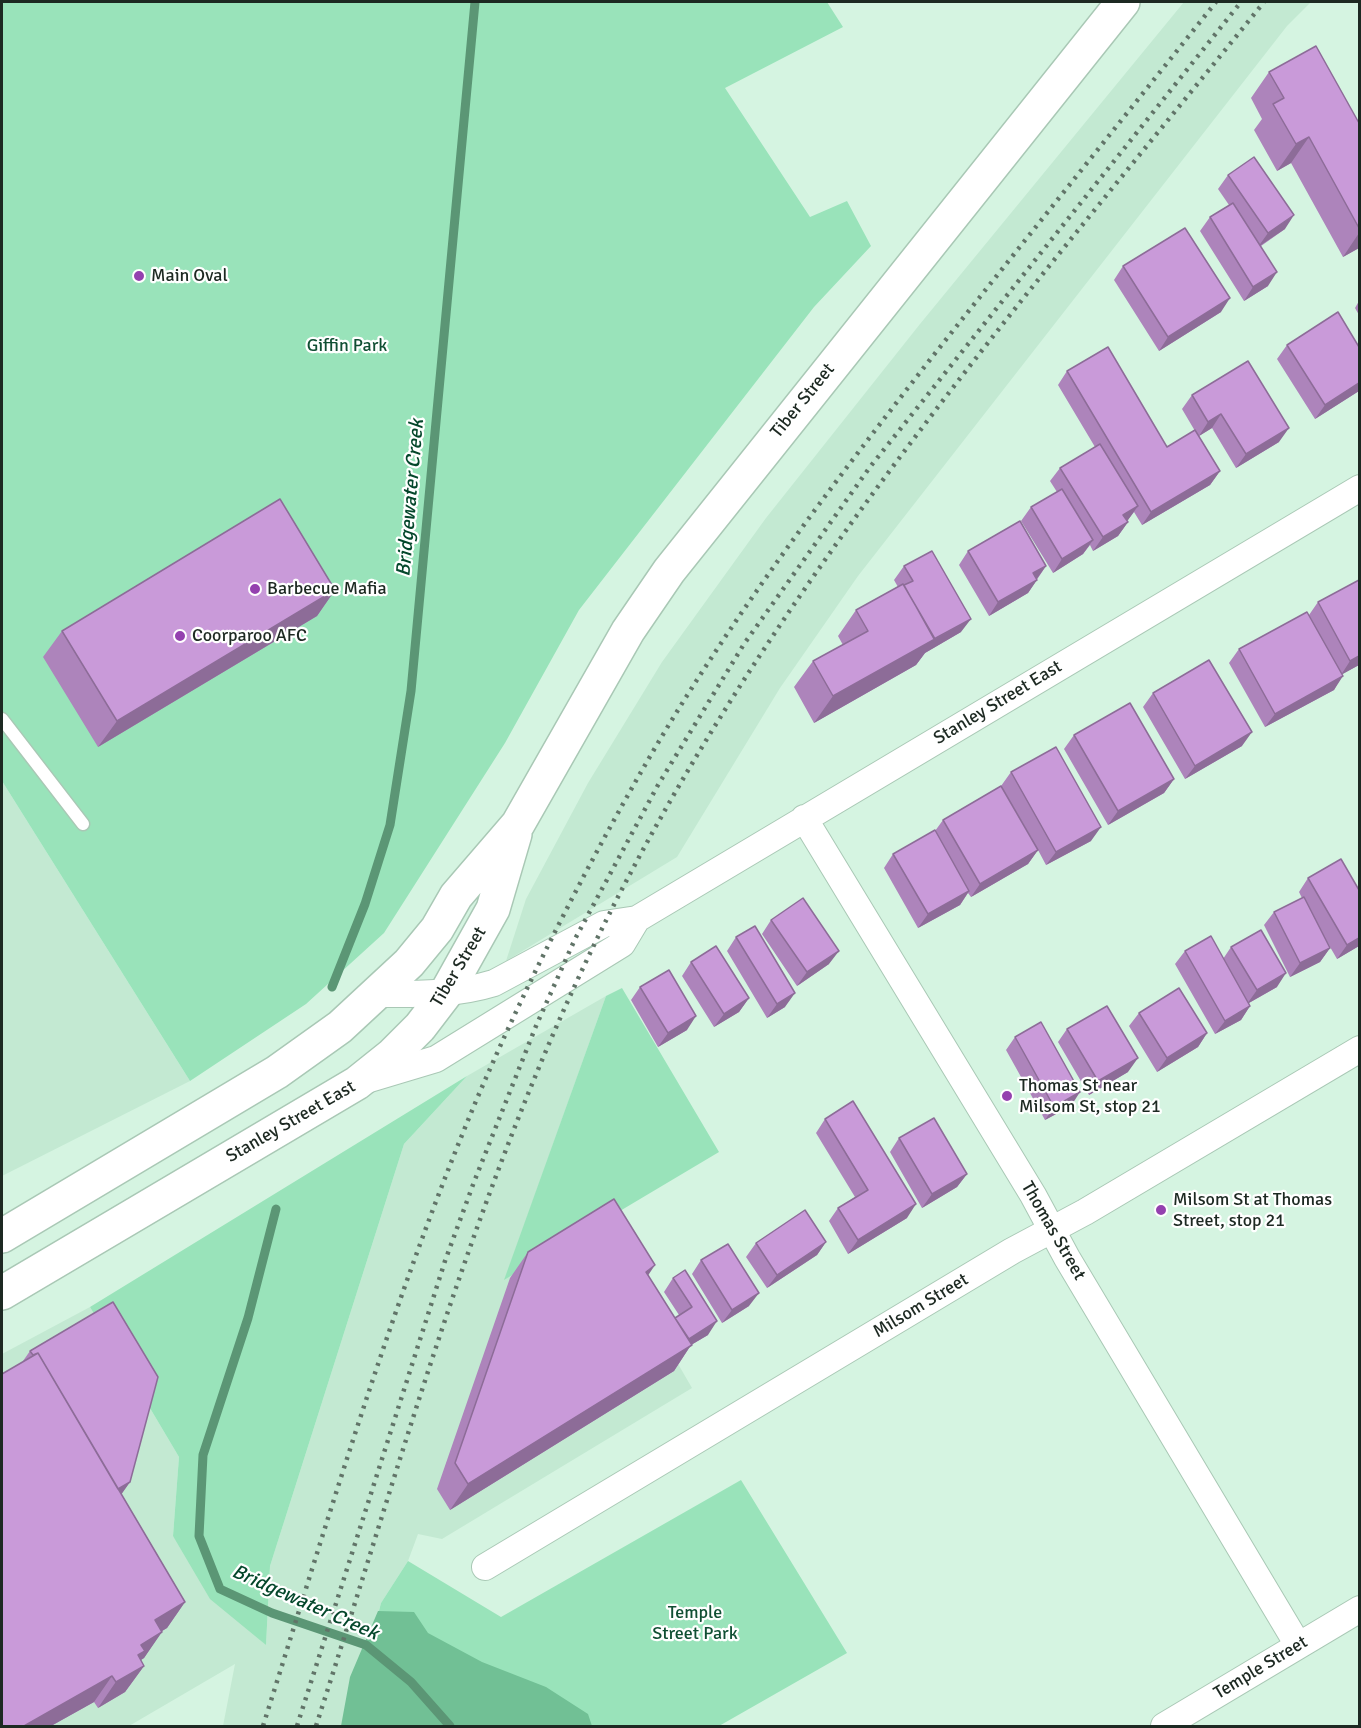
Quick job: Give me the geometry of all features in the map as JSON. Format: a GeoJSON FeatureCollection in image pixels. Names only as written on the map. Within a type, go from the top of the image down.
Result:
{"type":"FeatureCollection","features":[{"type":"Feature","properties":{"kind":"main road","name":"Tiber Street"},"geometry":{"type":"LineString","coordinates":[[376,994],[409,963],[437,929],[456,896],[518,824],[628,631],[669,571],[1123,2]]}},
{"type":"Feature","properties":{"kind":"main road","name":"Tiber Street"},"geometry":{"type":"LineString","coordinates":[[357,1083],[392,1055],[420,1028],[446,993],[493,909],[518,824]]}},
{"type":"Feature","properties":{"kind":"main road"},"geometry":{"type":"LineString","coordinates":[[2,1236],[277,1072],[340,1027],[376,994]]}},
{"type":"Feature","properties":{"kind":"main road","name":"Stanley Street East"},"geometry":{"type":"LineString","coordinates":[[2,1293],[357,1083]]}},
{"type":"Feature","properties":{"kind":"street","name":"Stanley Street East"},"geometry":{"type":"LineString","coordinates":[[376,994],[446,993],[494,983],[604,924],[637,919],[1359,488]]}},
{"type":"Feature","properties":{"kind":"street","name":"Thomas Street"},"geometry":{"type":"LineString","coordinates":[[804,818],[1298,1645]]}},
{"type":"Feature","properties":{"kind":"street","name":"Stanley Street East"},"geometry":{"type":"LineString","coordinates":[[357,1083],[436,1059],[622,944],[637,919]]}},
{"type":"Feature","properties":{"kind":"street","name":"Milsom Street"},"geometry":{"type":"LineString","coordinates":[[485,1567],[1012,1251],[1052,1230],[1359,1049]]}},
{"type":"Feature","properties":{"kind":"street","name":"Temple Street"},"geometry":{"type":"LineString","coordinates":[[1164,1726],[1359,1609]]}},
{"type":"Feature","properties":{"kind":"lane"},"geometry":{"type":"LineString","coordinates":[[2,719],[83,824]]}},
{"type":"Feature","properties":{"kind":"shaded area"},"geometry":{"type":"Polygon","coordinates":[[[1184,2],[1311,2],[1287,26],[858,576],[780,688],[677,857],[506,961],[526,899],[588,783],[662,662],[766,518],[920,324],[1184,2]]]}},
{"type":"Feature","properties":{"kind":"shaded area"},"geometry":{"type":"Polygon","coordinates":[[[2,781],[190,1081],[2,1176],[2,781]]]}},
{"type":"Feature","properties":{"kind":"shaded area"},"geometry":{"type":"Polygon","coordinates":[[[606,996],[505,1279],[597,1224],[692,1388],[442,1539],[418,1534],[408,1561],[381,1603],[350,1726],[223,1726],[235,1664],[129,1726],[2,1726],[2,1354],[90,1307],[179,1457],[173,1536],[266,1645],[270,1566],[404,1144],[467,1076],[606,996]]]}},
{"type":"Feature","properties":{"kind":"green space","name":"Giffin Park"},"geometry":{"type":"Polygon","coordinates":[[[2,2],[827,2],[843,27],[725,88],[810,217],[847,201],[871,246],[814,307],[579,610],[505,743],[384,933],[306,1004],[190,1081],[2,781],[2,2]]]}},
{"type":"Feature","properties":{"kind":"green space"},"geometry":{"type":"Polygon","coordinates":[[[622,988],[719,1152],[504,1280],[606,996],[622,988]]]}},
{"type":"Feature","properties":{"kind":"green space"},"geometry":{"type":"Polygon","coordinates":[[[467,1076],[404,1144],[270,1566],[266,1645],[210,1599],[173,1536],[179,1457],[90,1307],[467,1076]]]}},
{"type":"Feature","properties":{"kind":"green space","name":"Temple Street Park"},"geometry":{"type":"Polygon","coordinates":[[[741,1480],[847,1653],[719,1726],[350,1726],[381,1603],[408,1561],[501,1617],[741,1480]]]}},
{"type":"Feature","properties":{"kind":"green space"},"geometry":{"type":"Polygon","coordinates":[[[378,1611],[414,1612],[428,1633],[482,1662],[546,1687],[588,1714],[592,1726],[341,1726],[350,1677],[378,1611]]]}},
{"type":"Feature","properties":{"kind":"building"},"geometry":{"type":"Polygon","coordinates":[[[1316,46],[1359,123],[1359,228],[1309,137],[1296,144],[1273,104],[1284,98],[1269,72],[1316,46]]]}},
{"type":"Feature","properties":{"kind":"building"},"geometry":{"type":"Polygon","coordinates":[[[1254,157],[1294,215],[1268,233],[1228,175],[1254,157]]]}},
{"type":"Feature","properties":{"kind":"building"},"geometry":{"type":"Polygon","coordinates":[[[1233,203],[1277,272],[1253,287],[1210,217],[1233,203]]]}},
{"type":"Feature","properties":{"kind":"building"},"geometry":{"type":"Polygon","coordinates":[[[1185,228],[1230,298],[1168,337],[1123,266],[1185,228]]]}},
{"type":"Feature","properties":{"kind":"building"},"geometry":{"type":"Polygon","coordinates":[[[1338,312],[1359,347],[1359,383],[1325,405],[1287,345],[1338,312]]]}},
{"type":"Feature","properties":{"kind":"building"},"geometry":{"type":"Polygon","coordinates":[[[1108,347],[1167,447],[1195,430],[1220,471],[1151,512],[1067,371],[1108,347]]]}},
{"type":"Feature","properties":{"kind":"building"},"geometry":{"type":"Polygon","coordinates":[[[1248,361],[1289,428],[1246,454],[1221,414],[1208,422],[1192,395],[1248,361]]]}},
{"type":"Feature","properties":{"kind":"building"},"geometry":{"type":"Polygon","coordinates":[[[1100,444],[1138,506],[1123,515],[1128,522],[1103,537],[1060,468],[1100,444]]]}},
{"type":"Feature","properties":{"kind":"building"},"geometry":{"type":"Polygon","coordinates":[[[1062,489],[1093,540],[1062,559],[1031,507],[1062,489]]]}},
{"type":"Feature","properties":{"kind":"building","name":"Coorparoo AFC"},"geometry":{"type":"Polygon","coordinates":[[[280,499],[335,590],[117,721],[62,631],[280,499]]]}},
{"type":"Feature","properties":{"kind":"building"},"geometry":{"type":"Polygon","coordinates":[[[1020,521],[1046,566],[1033,573],[1037,580],[998,602],[968,551],[1020,521]]]}},
{"type":"Feature","properties":{"kind":"building"},"geometry":{"type":"Polygon","coordinates":[[[932,551],[971,619],[934,639],[904,585],[913,581],[904,566],[932,551]]]}},
{"type":"Feature","properties":{"kind":"building"},"geometry":{"type":"Polygon","coordinates":[[[1359,580],[1359,656],[1350,661],[1318,602],[1359,580]]]}},
{"type":"Feature","properties":{"kind":"building"},"geometry":{"type":"Polygon","coordinates":[[[903,584],[935,639],[833,696],[813,661],[868,631],[856,610],[903,584]]]}},
{"type":"Feature","properties":{"kind":"building"},"geometry":{"type":"Polygon","coordinates":[[[1307,612],[1343,676],[1275,714],[1239,649],[1307,612]]]}},
{"type":"Feature","properties":{"kind":"building"},"geometry":{"type":"Polygon","coordinates":[[[1209,660],[1252,732],[1195,766],[1153,693],[1209,660]]]}},
{"type":"Feature","properties":{"kind":"building"},"geometry":{"type":"Polygon","coordinates":[[[1130,703],[1174,779],[1118,811],[1074,735],[1130,703]]]}},
{"type":"Feature","properties":{"kind":"building"},"geometry":{"type":"Polygon","coordinates":[[[1056,747],[1101,827],[1056,852],[1011,772],[1056,747]]]}},
{"type":"Feature","properties":{"kind":"building"},"geometry":{"type":"Polygon","coordinates":[[[1001,786],[1038,850],[980,884],[943,820],[1001,786]]]}},
{"type":"Feature","properties":{"kind":"building"},"geometry":{"type":"Polygon","coordinates":[[[935,830],[969,891],[928,914],[893,854],[935,830]]]}},
{"type":"Feature","properties":{"kind":"building"},"geometry":{"type":"Polygon","coordinates":[[[1341,859],[1359,890],[1359,938],[1347,945],[1308,878],[1341,859]]]}},
{"type":"Feature","properties":{"kind":"building"},"geometry":{"type":"Polygon","coordinates":[[[1304,897],[1330,948],[1300,963],[1274,912],[1304,897]]]}},
{"type":"Feature","properties":{"kind":"building"},"geometry":{"type":"Polygon","coordinates":[[[803,898],[839,951],[807,972],[771,920],[803,898]]]}},
{"type":"Feature","properties":{"kind":"building"},"geometry":{"type":"Polygon","coordinates":[[[755,926],[795,993],[777,1004],[736,937],[755,926]]]}},
{"type":"Feature","properties":{"kind":"building"},"geometry":{"type":"Polygon","coordinates":[[[1261,930],[1286,973],[1257,990],[1231,947],[1261,930]]]}},
{"type":"Feature","properties":{"kind":"building"},"geometry":{"type":"Polygon","coordinates":[[[1211,936],[1250,1006],[1225,1021],[1185,951],[1211,936]]]}},
{"type":"Feature","properties":{"kind":"building"},"geometry":{"type":"Polygon","coordinates":[[[716,946],[749,998],[724,1014],[691,962],[716,946]]]}},
{"type":"Feature","properties":{"kind":"building"},"geometry":{"type":"Polygon","coordinates":[[[669,970],[696,1016],[668,1033],[640,987],[669,970]]]}},
{"type":"Feature","properties":{"kind":"building"},"geometry":{"type":"Polygon","coordinates":[[[1179,988],[1207,1033],[1167,1058],[1139,1013],[1179,988]]]}},
{"type":"Feature","properties":{"kind":"building"},"geometry":{"type":"Polygon","coordinates":[[[1107,1006],[1138,1058],[1098,1081],[1067,1029],[1107,1006]]]}},
{"type":"Feature","properties":{"kind":"building"},"geometry":{"type":"Polygon","coordinates":[[[1041,1022],[1080,1092],[1054,1107],[1015,1037],[1041,1022]]]}},
{"type":"Feature","properties":{"kind":"building"},"geometry":{"type":"Polygon","coordinates":[[[853,1101],[916,1204],[858,1240],[838,1208],[868,1190],[825,1119],[853,1101]]]}},
{"type":"Feature","properties":{"kind":"building"},"geometry":{"type":"Polygon","coordinates":[[[934,1118],[967,1174],[932,1194],[899,1138],[934,1118]]]}},
{"type":"Feature","properties":{"kind":"building"},"geometry":{"type":"Polygon","coordinates":[[[614,1199],[655,1265],[646,1272],[692,1345],[468,1484],[455,1463],[528,1252],[614,1199]]]}},
{"type":"Feature","properties":{"kind":"building"},"geometry":{"type":"Polygon","coordinates":[[[805,1210],[826,1242],[777,1275],[756,1243],[805,1210]]]}},
{"type":"Feature","properties":{"kind":"building"},"geometry":{"type":"Polygon","coordinates":[[[728,1244],[759,1293],[732,1310],[701,1260],[728,1244]]]}},
{"type":"Feature","properties":{"kind":"building"},"geometry":{"type":"Polygon","coordinates":[[[685,1270],[717,1321],[689,1339],[675,1318],[692,1307],[673,1278],[685,1270]]]}},
{"type":"Feature","properties":{"kind":"building"},"geometry":{"type":"Polygon","coordinates":[[[113,1302],[158,1377],[130,1482],[118,1489],[38,1353],[33,1355],[30,1351],[113,1302]]]}},
{"type":"Feature","properties":{"kind":"building"},"geometry":{"type":"Polygon","coordinates":[[[38,1353],[185,1602],[155,1620],[162,1632],[141,1645],[145,1651],[138,1655],[144,1666],[116,1682],[112,1676],[24,1726],[2,1726],[2,1374],[38,1353]]]}},
{"type":"Feature","properties":{"kind":"waterway","name":"Bridgewater Creek"},"geometry":{"type":"LineString","coordinates":[[332,987],[365,904],[390,825],[411,691],[475,2]]}},
{"type":"Feature","properties":{"kind":"waterway","name":"Bridgewater Creek"},"geometry":{"type":"LineString","coordinates":[[276,1209],[248,1318],[203,1455],[199,1536],[220,1589],[272,1613],[366,1645],[411,1682],[450,1726]]}},
{"type":"Feature","properties":{"kind":"railway"},"geometry":{"type":"LineString","coordinates":[[263,1726],[362,1411],[445,1178],[513,1019],[552,938],[615,818],[703,670],[813,513],[929,361],[1216,2]]}},
{"type":"Feature","properties":{"kind":"railway"},"geometry":{"type":"LineString","coordinates":[[297,1726],[445,1261],[474,1182],[536,1026],[575,939],[658,785],[744,644],[870,467],[1241,2]]}},
{"type":"Feature","properties":{"kind":"railway"},"geometry":{"type":"LineString","coordinates":[[316,1726],[454,1293],[492,1186],[579,976],[630,874],[697,756],[769,642],[846,531],[1009,316],[1264,2]]}},
{"type":"Feature","properties":{"kind":"place","name":"Main Oval"},"geometry":{"type":"Point","coordinates":[139,276]}},
{"type":"Feature","properties":{"kind":"place","name":"Barbecue Mafia"},"geometry":{"type":"Point","coordinates":[255,589]}},
{"type":"Feature","properties":{"kind":"place","name":"Coorparoo AFC"},"geometry":{"type":"Point","coordinates":[180,636]}},
{"type":"Feature","properties":{"kind":"place","name":"Thomas St near Milsom St, stop 21"},"geometry":{"type":"Point","coordinates":[1007,1096]}},
{"type":"Feature","properties":{"kind":"place","name":"Milsom St at Thomas Street, stop 21"},"geometry":{"type":"Point","coordinates":[1161,1210]}}]}
